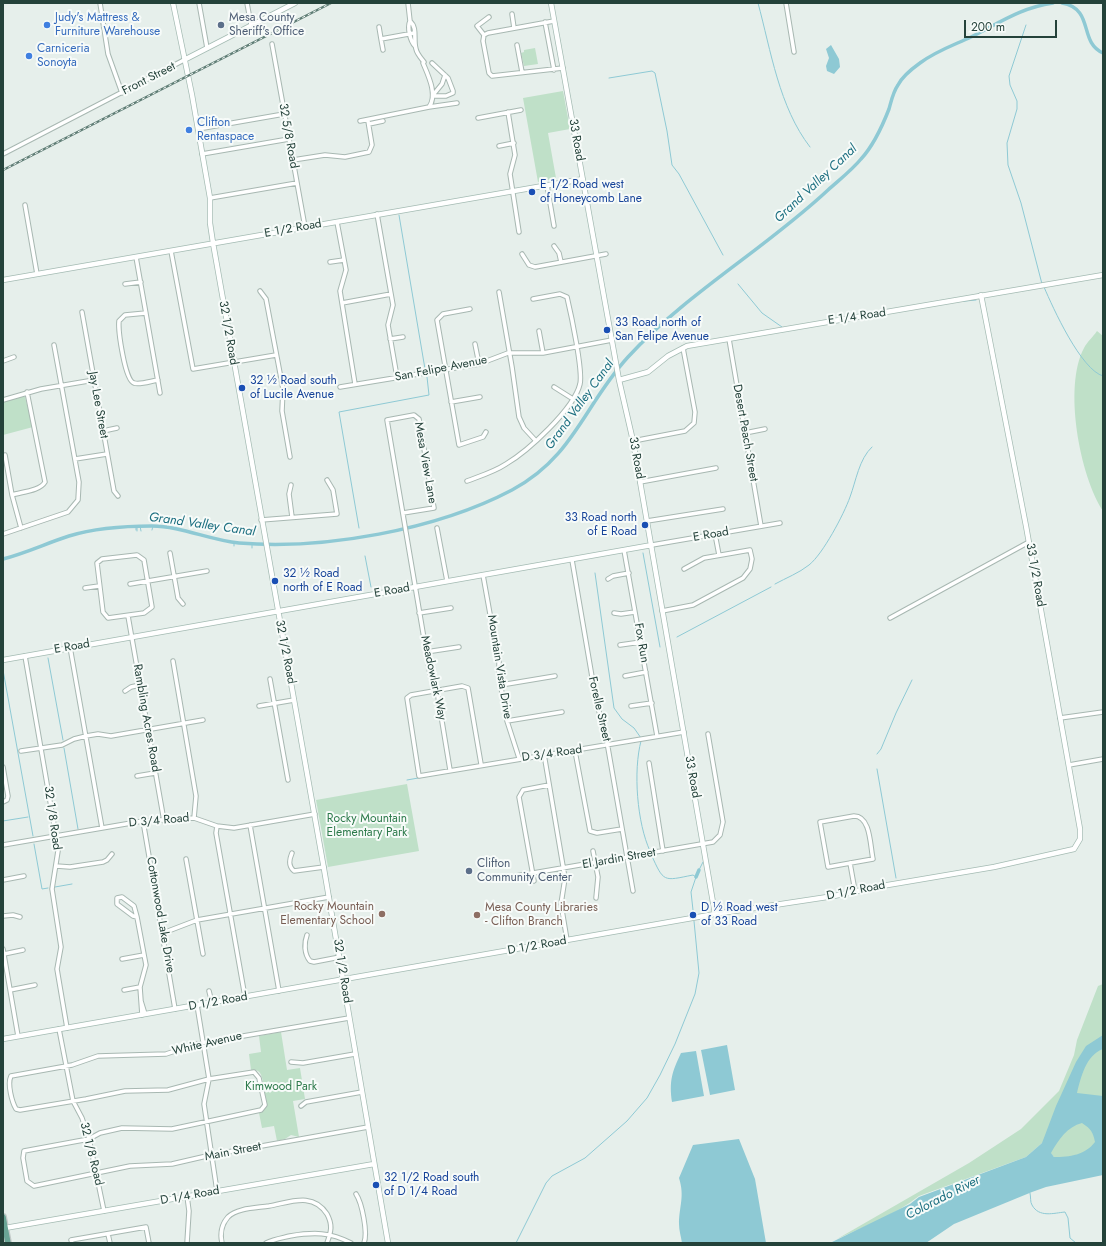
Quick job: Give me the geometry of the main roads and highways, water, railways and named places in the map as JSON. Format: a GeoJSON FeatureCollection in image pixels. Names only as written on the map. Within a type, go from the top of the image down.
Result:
{"type":"FeatureCollection","features":[{"type":"Feature","properties":{"kind":"main road"},"geometry":{"type":"LineString","coordinates":[[3,1217],[8,1243]]}},
{"type":"Feature","properties":{"kind":"water"},"geometry":{"type":"Polygon","coordinates":[[[831,45],[839,59],[840,67],[834,74],[827,71],[826,66],[829,58],[826,49],[831,45]]]}},
{"type":"Feature","properties":{"kind":"water","name":"Colorado River"},"geometry":{"type":"Polygon","coordinates":[[[1103,1035],[1103,1049],[1092,1056],[1088,1061],[1077,1093],[1103,1096],[1103,1175],[1046,1187],[1032,1192],[954,1224],[926,1243],[830,1243],[910,1204],[919,1197],[1026,1157],[1042,1143],[1056,1106],[1076,1062],[1086,1046],[1103,1035]],[[1082,1123],[1072,1127],[1064,1134],[1051,1153],[1054,1157],[1077,1154],[1087,1150],[1095,1142],[1090,1129],[1082,1123]]]}},
{"type":"Feature","properties":{"kind":"water"},"geometry":{"type":"Polygon","coordinates":[[[727,1045],[735,1090],[710,1095],[701,1050],[727,1045]]]}},
{"type":"Feature","properties":{"kind":"water"},"geometry":{"type":"Polygon","coordinates":[[[696,1051],[704,1096],[672,1102],[672,1077],[681,1053],[696,1051]]]}},
{"type":"Feature","properties":{"kind":"water"},"geometry":{"type":"Polygon","coordinates":[[[739,1139],[755,1179],[766,1243],[682,1243],[679,1218],[682,1191],[679,1178],[693,1145],[739,1139]]]}},
{"type":"Feature","properties":{"kind":"waterway"},"geometry":{"type":"LineString","coordinates":[[758,3],[783,97],[799,131],[810,147]]}},
{"type":"Feature","properties":{"kind":"waterway","name":"Grand Valley Canal"},"geometry":{"type":"LineString","coordinates":[[3,559],[79,533],[131,526],[174,528],[239,543],[307,543],[343,540],[415,526],[449,516],[482,504],[512,490],[533,477],[550,462],[577,429],[613,375],[628,357],[651,334],[675,312],[804,211],[845,175],[866,154],[884,122],[895,91],[900,82],[908,73],[932,55],[1011,16],[1030,8],[1053,3]]}},
{"type":"Feature","properties":{"kind":"waterway","name":"Grand Valley Canal"},"geometry":{"type":"LineString","coordinates":[[1062,3],[1072,6],[1079,12],[1095,48],[1103,53]]}},
{"type":"Feature","properties":{"kind":"waterway"},"geometry":{"type":"LineString","coordinates":[[1026,25],[1009,76],[1010,85],[1017,101],[1017,109],[1007,143],[1008,165],[1021,203],[1042,284]]}},
{"type":"Feature","properties":{"kind":"waterway"},"geometry":{"type":"LineString","coordinates":[[609,78],[652,71],[655,73],[667,131],[672,165],[679,174],[723,255]]}},
{"type":"Feature","properties":{"kind":"waterway"},"geometry":{"type":"LineString","coordinates":[[399,215],[425,369]]}},
{"type":"Feature","properties":{"kind":"waterway"},"geometry":{"type":"LineString","coordinates":[[738,284],[762,313],[782,327]]}},
{"type":"Feature","properties":{"kind":"waterway"},"geometry":{"type":"LineString","coordinates":[[1044,287],[1061,323],[1077,351],[1086,363],[1103,376]]}},
{"type":"Feature","properties":{"kind":"waterway"},"geometry":{"type":"LineString","coordinates":[[955,302],[976,300]]}},
{"type":"Feature","properties":{"kind":"waterway"},"geometry":{"type":"LineString","coordinates":[[359,528],[339,412],[429,395],[427,377]]}},
{"type":"Feature","properties":{"kind":"waterway"},"geometry":{"type":"LineString","coordinates":[[775,584],[797,573],[815,560],[843,513],[850,497],[858,470],[872,447]]}},
{"type":"Feature","properties":{"kind":"waterway","name":"Grand Valley Canal"},"geometry":{"type":"LineString","coordinates":[[140,526],[141,531]]}},
{"type":"Feature","properties":{"kind":"waterway","name":"Grand Valley Canal"},"geometry":{"type":"LineString","coordinates":[[152,530],[153,526]]}},
{"type":"Feature","properties":{"kind":"waterway"},"geometry":{"type":"LineString","coordinates":[[643,553],[660,647]]}},
{"type":"Feature","properties":{"kind":"waterway"},"geometry":{"type":"LineString","coordinates":[[365,556],[371,587]]}},
{"type":"Feature","properties":{"kind":"waterway"},"geometry":{"type":"LineString","coordinates":[[595,573],[614,708],[622,719],[634,728],[641,738]]}},
{"type":"Feature","properties":{"kind":"waterway"},"geometry":{"type":"LineString","coordinates":[[677,637],[771,587]]}},
{"type":"Feature","properties":{"kind":"waterway"},"geometry":{"type":"LineString","coordinates":[[48,658],[63,740]]}},
{"type":"Feature","properties":{"kind":"waterway"},"geometry":{"type":"LineString","coordinates":[[3,670],[33,836]]}},
{"type":"Feature","properties":{"kind":"waterway"},"geometry":{"type":"LineString","coordinates":[[877,754],[881,749],[912,680]]}},
{"type":"Feature","properties":{"kind":"waterway"},"geometry":{"type":"LineString","coordinates":[[641,741],[637,767],[639,812],[650,851]]}},
{"type":"Feature","properties":{"kind":"waterway"},"geometry":{"type":"LineString","coordinates":[[64,748],[78,829]]}},
{"type":"Feature","properties":{"kind":"waterway"},"geometry":{"type":"LineString","coordinates":[[877,769],[896,878]]}},
{"type":"Feature","properties":{"kind":"waterway"},"geometry":{"type":"LineString","coordinates":[[407,780],[452,772]]}},
{"type":"Feature","properties":{"kind":"waterway"},"geometry":{"type":"LineString","coordinates":[[3,821],[28,817]]}},
{"type":"Feature","properties":{"kind":"waterway"},"geometry":{"type":"LineString","coordinates":[[34,844],[42,889],[48,888]]}},
{"type":"Feature","properties":{"kind":"waterway"},"geometry":{"type":"LineString","coordinates":[[651,854],[662,875],[666,878],[670,879],[693,875],[696,877],[691,892],[693,910]]}},
{"type":"Feature","properties":{"kind":"waterway"},"geometry":{"type":"LineString","coordinates":[[699,870],[703,862]]}},
{"type":"Feature","properties":{"kind":"waterway"},"geometry":{"type":"LineString","coordinates":[[696,877],[699,870]]}},
{"type":"Feature","properties":{"kind":"waterway"},"geometry":{"type":"LineString","coordinates":[[55,887],[72,884]]}},
{"type":"Feature","properties":{"kind":"waterway"},"geometry":{"type":"LineString","coordinates":[[516,1243],[546,1183],[552,1176],[585,1158],[627,1121],[647,1098],[660,1075],[675,1044],[695,994],[699,973],[694,921]]}},
{"type":"Feature","properties":{"kind":"waterway"},"geometry":{"type":"LineString","coordinates":[[1030,1193],[1031,1204],[1039,1212],[1047,1214],[1065,1212],[1068,1218],[1070,1238],[1076,1243]]}},
{"type":"Feature","properties":{"kind":"railway"},"geometry":{"type":"LineString","coordinates":[[3,170],[331,3]]}},
{"type":"Feature","properties":{"kind":"place","name":"Judy's Mattress & Furniture Warehouse"},"geometry":{"type":"Point","coordinates":[47,25]}},
{"type":"Feature","properties":{"kind":"place","name":"Mesa County Sheriff's Office"},"geometry":{"type":"Point","coordinates":[221,25]}},
{"type":"Feature","properties":{"kind":"place","name":"Carniceria Sonoyta"},"geometry":{"type":"Point","coordinates":[29,56]}},
{"type":"Feature","properties":{"kind":"place","name":"Clifton Rentaspace"},"geometry":{"type":"Point","coordinates":[189,130]}},
{"type":"Feature","properties":{"kind":"place","name":"E 1/2 Road west of Honeycomb Lane"},"geometry":{"type":"Point","coordinates":[532,192]}},
{"type":"Feature","properties":{"kind":"place","name":"33 Road north of San Felipe Avenue"},"geometry":{"type":"Point","coordinates":[607,330]}},
{"type":"Feature","properties":{"kind":"place","name":"32 ½ Road south of Lucile Avenue"},"geometry":{"type":"Point","coordinates":[242,388]}},
{"type":"Feature","properties":{"kind":"place","name":"33 Road north of E Road"},"geometry":{"type":"Point","coordinates":[645,525]}},
{"type":"Feature","properties":{"kind":"place","name":"32 ½ Road north of E Road"},"geometry":{"type":"Point","coordinates":[275,581]}},
{"type":"Feature","properties":{"kind":"place","name":"Clifton Community Center"},"geometry":{"type":"Point","coordinates":[469,871]}},
{"type":"Feature","properties":{"kind":"place","name":"Rocky Mountain Elementary School"},"geometry":{"type":"Point","coordinates":[382,914]}},
{"type":"Feature","properties":{"kind":"place","name":"Mesa County Libraries - Clifton Branch"},"geometry":{"type":"Point","coordinates":[477,915]}},
{"type":"Feature","properties":{"kind":"place","name":"D ½ Road west of 33 Road"},"geometry":{"type":"Point","coordinates":[693,915]}},
{"type":"Feature","properties":{"kind":"place","name":"32 1/2 Road south of D 1/4 Road"},"geometry":{"type":"Point","coordinates":[376,1185]}},
{"type":"Feature","properties":{"kind":"park label","name":"Rocky Mountain Elementary Park"},"geometry":{"type":"Point","coordinates":[367,826]}},
{"type":"Feature","properties":{"kind":"park label","name":"Kimwood Park"},"geometry":{"type":"Point","coordinates":[281,1087]}}]}
